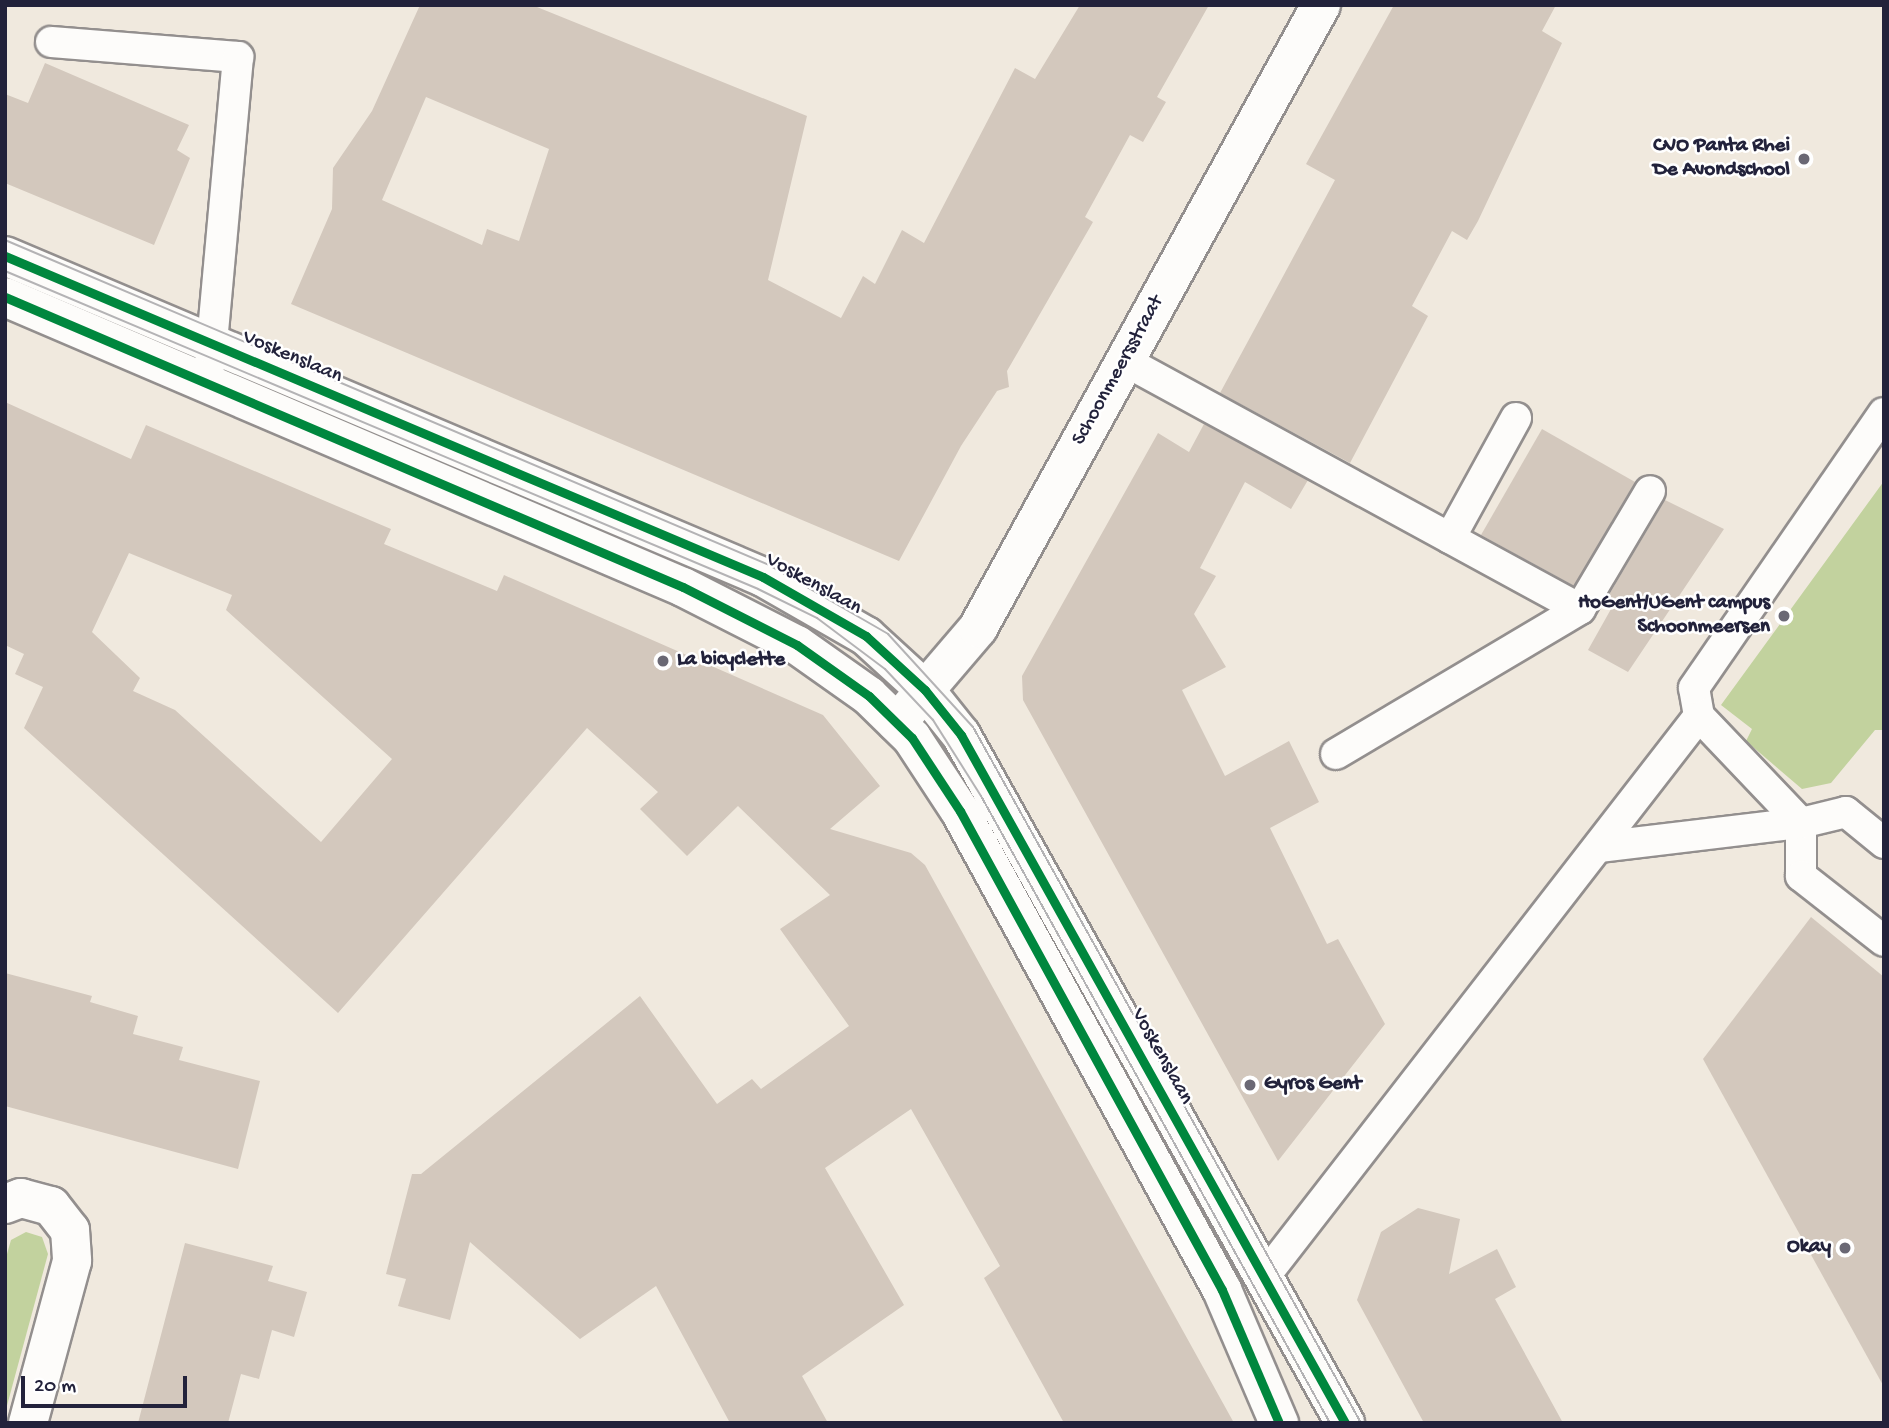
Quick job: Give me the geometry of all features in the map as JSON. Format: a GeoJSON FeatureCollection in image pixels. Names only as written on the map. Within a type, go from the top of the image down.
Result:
{"type":"FeatureCollection","features":[{"type":"Feature","properties":{"kind":"street","name":"Schoonmeersstraat"},"geometry":{"type":"LineString","coordinates":[[897,723],[978,628],[1321,5]]}},
{"type":"Feature","properties":{"kind":"street","name":"Voskenslaan"},"geometry":{"type":"LineString","coordinates":[[5,256],[799,593],[857,629],[925,690],[978,764],[1345,1423]]}},
{"type":"Feature","properties":{"kind":"street"},"geometry":{"type":"LineString","coordinates":[[5,297],[720,605],[841,672],[897,723],[926,757],[1005,891],[1222,1290],[1279,1423]]}},
{"type":"Feature","properties":{"kind":"street"},"geometry":{"type":"LineString","coordinates":[[5,1204],[21,1198],[51,1206],[70,1230],[72,1261],[28,1423]]}},
{"type":"Feature","properties":{"kind":"lane"},"geometry":{"type":"LineString","coordinates":[[51,42],[238,57],[208,384]]}},
{"type":"Feature","properties":{"kind":"lane"},"geometry":{"type":"LineString","coordinates":[[1125,361],[1580,609]]}},
{"type":"Feature","properties":{"kind":"lane"},"geometry":{"type":"LineString","coordinates":[[1884,413],[1694,688],[1699,716],[1801,823],[1801,876],[1884,941]]}},
{"type":"Feature","properties":{"kind":"lane"},"geometry":{"type":"LineString","coordinates":[[1450,538],[1516,418]]}},
{"type":"Feature","properties":{"kind":"lane"},"geometry":{"type":"LineString","coordinates":[[1336,754],[1580,609],[1650,491]]}},
{"type":"Feature","properties":{"kind":"lane"},"geometry":{"type":"LineString","coordinates":[[1264,1277],[1699,716]]}},
{"type":"Feature","properties":{"kind":"lane"},"geometry":{"type":"LineString","coordinates":[[1599,847],[1801,823],[1846,812],[1884,844]]}},
{"type":"Feature","properties":{"kind":"green space"},"geometry":{"type":"Polygon","coordinates":[[[1884,481],[1884,730],[1875,730],[1831,783],[1802,789],[1746,741],[1752,729],[1721,705],[1884,481]]]}},
{"type":"Feature","properties":{"kind":"green space"},"geometry":{"type":"Polygon","coordinates":[[[26,1232],[42,1237],[48,1254],[5,1413],[5,1261],[11,1240],[26,1232]]]}},
{"type":"Feature","properties":{"kind":"building"},"geometry":{"type":"Polygon","coordinates":[[[420,5],[532,5],[807,116],[768,280],[841,318],[863,276],[875,284],[902,230],[924,243],[1015,68],[1035,79],[1080,5],[1209,5],[1157,97],[1166,102],[1143,142],[1130,135],[1085,217],[1093,222],[1007,371],[1009,387],[997,391],[961,446],[899,561],[291,304],[332,209],[333,168],[372,111],[420,5]],[[426,97],[382,200],[482,245],[487,229],[519,241],[549,149],[426,97]]]}},
{"type":"Feature","properties":{"kind":"building"},"geometry":{"type":"Polygon","coordinates":[[[1394,5],[1556,5],[1542,31],[1562,43],[1478,221],[1467,240],[1452,231],[1412,306],[1428,316],[1350,463],[1220,393],[1335,180],[1306,164],[1394,5]]]}},
{"type":"Feature","properties":{"kind":"building"},"geometry":{"type":"Polygon","coordinates":[[[45,63],[189,125],[177,150],[190,158],[154,245],[5,183],[5,94],[28,103],[45,63]]]}},
{"type":"Feature","properties":{"kind":"building"},"geometry":{"type":"Polygon","coordinates":[[[5,402],[131,459],[146,425],[391,529],[384,544],[497,591],[504,575],[823,715],[880,786],[830,829],[911,853],[925,865],[1234,1423],[1064,1423],[984,1278],[1000,1266],[911,1109],[825,1168],[904,1305],[802,1376],[828,1423],[730,1423],[656,1286],[580,1339],[470,1242],[450,1320],[398,1306],[406,1279],[386,1274],[412,1174],[421,1174],[640,996],[717,1104],[752,1079],[761,1089],[849,1026],[780,929],[830,895],[738,806],[687,856],[640,809],[658,792],[587,728],[338,1013],[24,728],[43,687],[15,674],[24,654],[5,645],[5,402]],[[129,553],[92,632],[140,678],[133,691],[175,710],[321,842],[392,759],[226,610],[232,595],[129,553]]]}},
{"type":"Feature","properties":{"kind":"building"},"geometry":{"type":"Polygon","coordinates":[[[1204,424],[1308,480],[1291,509],[1245,482],[1200,568],[1216,576],[1194,614],[1226,667],[1182,690],[1225,776],[1289,741],[1319,802],[1270,828],[1327,944],[1338,939],[1385,1024],[1278,1161],[1023,700],[1022,676],[1158,433],[1189,452],[1204,424]]]}},
{"type":"Feature","properties":{"kind":"building"},"geometry":{"type":"Polygon","coordinates":[[[1542,429],[1635,482],[1574,586],[1481,535],[1542,429]]]}},
{"type":"Feature","properties":{"kind":"building"},"geometry":{"type":"Polygon","coordinates":[[[1665,500],[1724,529],[1628,672],[1588,650],[1611,609],[1603,605],[1665,500]]]}},
{"type":"Feature","properties":{"kind":"building","name":"Okay"},"geometry":{"type":"Polygon","coordinates":[[[1811,917],[1884,977],[1884,1387],[1703,1059],[1811,917]]]}},
{"type":"Feature","properties":{"kind":"building"},"geometry":{"type":"Polygon","coordinates":[[[5,973],[92,996],[90,1002],[138,1016],[133,1034],[183,1047],[179,1060],[260,1081],[238,1169],[5,1106],[5,973]]]}},
{"type":"Feature","properties":{"kind":"building"},"geometry":{"type":"Polygon","coordinates":[[[1418,1208],[1460,1219],[1449,1274],[1497,1249],[1516,1287],[1495,1299],[1563,1423],[1424,1423],[1357,1300],[1381,1232],[1418,1208]]]}},
{"type":"Feature","properties":{"kind":"building"},"geometry":{"type":"Polygon","coordinates":[[[185,1243],[273,1266],[268,1281],[307,1292],[294,1337],[272,1330],[259,1379],[241,1374],[228,1423],[138,1423],[185,1243]]]}},
{"type":"Feature","properties":{"kind":"tram line"},"geometry":{"type":"LineString","coordinates":[[5,240],[767,564],[888,634],[973,727],[1361,1423]]}},
{"type":"Feature","properties":{"kind":"tram line"},"geometry":{"type":"LineString","coordinates":[[5,271],[758,589],[817,618],[885,669],[933,720],[981,796],[1330,1423]]}},
{"type":"Feature","properties":{"kind":"cycle path"},"geometry":{"type":"LineString","coordinates":[[5,256],[763,577],[866,636],[925,690],[961,735],[1345,1423]]}},
{"type":"Feature","properties":{"kind":"cycle path"},"geometry":{"type":"LineString","coordinates":[[5,297],[683,587],[797,645],[869,696],[912,738],[960,811],[1222,1290],[1279,1423]]}},
{"type":"Feature","properties":{"kind":"place","name":"CVO Panta Rhei De Avondschool"},"geometry":{"type":"Point","coordinates":[1804,159]}},
{"type":"Feature","properties":{"kind":"place","name":"HoGent/UGent campus Schoonmeersen"},"geometry":{"type":"Point","coordinates":[1784,616]}},
{"type":"Feature","properties":{"kind":"place","name":"La bicyclette"},"geometry":{"type":"Point","coordinates":[663,661]}},
{"type":"Feature","properties":{"kind":"place","name":"Gyros Gent"},"geometry":{"type":"Point","coordinates":[1250,1085]}},
{"type":"Feature","properties":{"kind":"place","name":"Okay"},"geometry":{"type":"Point","coordinates":[1845,1248]}}]}
